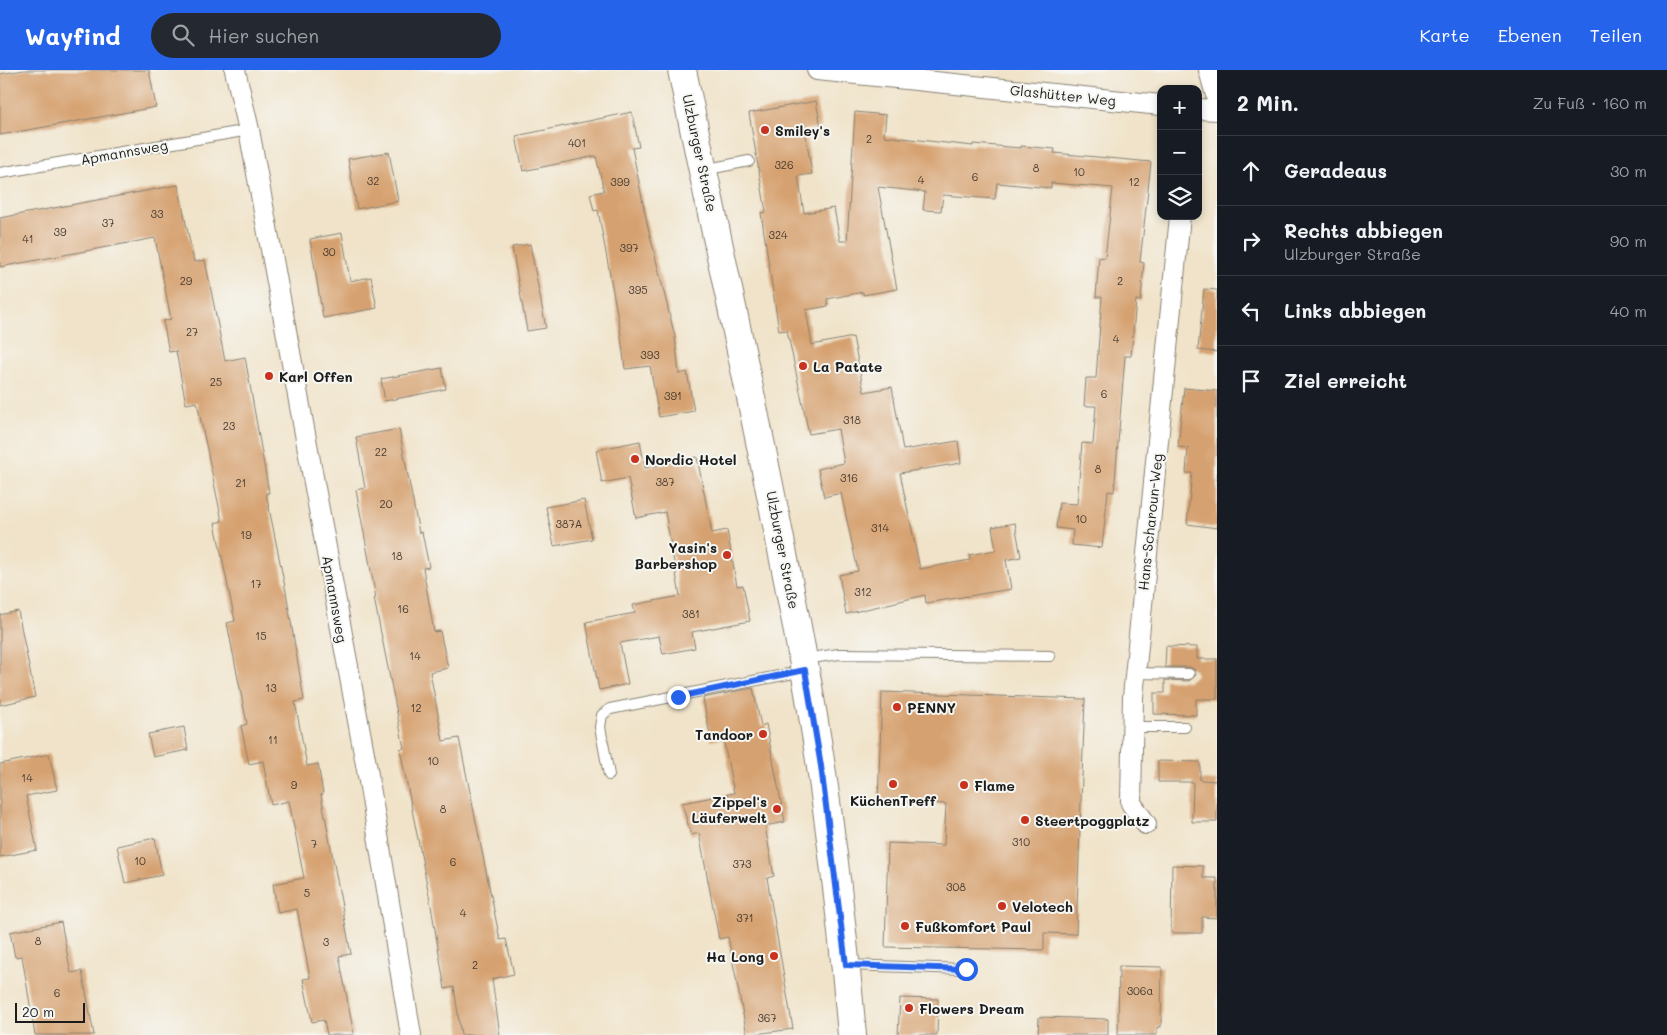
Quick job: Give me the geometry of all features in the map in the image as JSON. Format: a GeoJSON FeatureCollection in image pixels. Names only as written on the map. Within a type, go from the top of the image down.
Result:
{"type":"FeatureCollection","features":[{"type":"Feature","properties":{"kind":"main road","name":"Ulzburger Straße"},"geometry":{"type":"LineString","coordinates":[[682,70],[772,494],[804,665],[821,766],[846,965],[852,1035]]}},
{"type":"Feature","properties":{"kind":"street","name":"Apmannsweg"},"geometry":{"type":"LineString","coordinates":[[235,70],[249,130],[368,775],[411,1035]]}},
{"type":"Feature","properties":{"kind":"street","name":"Glashütter Weg"},"geometry":{"type":"LineString","coordinates":[[817,70],[857,72],[1157,105]]}},
{"type":"Feature","properties":{"kind":"street"},"geometry":{"type":"LineString","coordinates":[[1209,70],[1217,99]]}},
{"type":"Feature","properties":{"kind":"street"},"geometry":{"type":"LineString","coordinates":[[1202,108],[1217,110]]}},
{"type":"Feature","properties":{"kind":"street","name":"Hans-Scharoun-Weg"},"geometry":{"type":"LineString","coordinates":[[1146,824],[1131,803],[1136,673],[1180,220]]}},
{"type":"Feature","properties":{"kind":"lane","name":"Apmannsweg"},"geometry":{"type":"LineString","coordinates":[[0,173],[249,130]]}},
{"type":"Feature","properties":{"kind":"lane"},"geometry":{"type":"LineString","coordinates":[[703,170],[748,161]]}},
{"type":"Feature","properties":{"kind":"lane"},"geometry":{"type":"LineString","coordinates":[[609,775],[600,727],[602,715],[610,709],[804,665],[839,654],[1050,656]]}},
{"type":"Feature","properties":{"kind":"lane"},"geometry":{"type":"LineString","coordinates":[[1136,673],[1189,674]]}},
{"type":"Feature","properties":{"kind":"lane"},"geometry":{"type":"LineString","coordinates":[[1133,727],[1185,727]]}},
{"type":"Feature","properties":{"kind":"lane"},"geometry":{"type":"LineString","coordinates":[[846,965],[966,969]]}},
{"type":"Feature","properties":{"kind":"building"},"geometry":{"type":"Polygon","coordinates":[[[24,70],[149,70],[156,107],[0,135],[0,74],[24,70]]]}},
{"type":"Feature","properties":{"kind":"building"},"geometry":{"type":"Polygon","coordinates":[[[816,101],[821,127],[805,130],[812,174],[798,176],[804,213],[834,208],[840,241],[847,241],[855,112],[886,115],[884,136],[973,146],[973,144],[1055,149],[1054,153],[1151,162],[1140,262],[1144,263],[1141,301],[1136,300],[1131,356],[1125,356],[1114,492],[1108,491],[1102,548],[1072,545],[1073,530],[1056,528],[1059,503],[1077,504],[1082,443],[1093,444],[1096,406],[1084,406],[1086,378],[1096,378],[1102,297],[1096,297],[1099,257],[1105,258],[1113,188],[1051,183],[1051,188],[997,183],[995,199],[943,195],[941,211],[923,210],[925,192],[878,187],[897,289],[863,295],[863,292],[827,299],[828,306],[806,310],[812,345],[853,337],[864,392],[892,387],[903,450],[958,441],[961,463],[900,473],[920,569],[970,560],[969,555],[996,550],[992,527],[1015,523],[1021,557],[1006,560],[1011,589],[926,603],[925,595],[846,614],[839,575],[858,571],[841,493],[824,497],[818,469],[844,463],[838,429],[809,434],[787,330],[779,331],[761,213],[766,212],[749,113],[816,101]]]}},
{"type":"Feature","properties":{"kind":"building"},"geometry":{"type":"Polygon","coordinates":[[[632,112],[639,147],[632,148],[647,223],[675,337],[679,374],[687,372],[694,411],[659,417],[650,366],[625,369],[620,329],[598,210],[594,211],[590,194],[604,191],[596,156],[523,171],[516,136],[632,112]]]}},
{"type":"Feature","properties":{"kind":"building"},"geometry":{"type":"Polygon","coordinates":[[[389,152],[398,201],[357,209],[348,159],[389,152]]]}},
{"type":"Feature","properties":{"kind":"building"},"geometry":{"type":"Polygon","coordinates":[[[178,185],[194,262],[205,260],[225,361],[245,357],[269,493],[266,493],[286,592],[304,700],[295,702],[307,766],[318,764],[323,794],[321,795],[351,954],[339,956],[354,1035],[327,1035],[324,1020],[312,1022],[303,979],[310,978],[297,909],[278,913],[273,884],[304,878],[289,801],[271,805],[263,761],[249,764],[241,726],[247,724],[227,623],[235,621],[215,523],[222,521],[197,402],[186,404],[176,351],[169,352],[163,321],[171,319],[155,238],[0,267],[0,218],[178,185]]]}},
{"type":"Feature","properties":{"kind":"building"},"geometry":{"type":"Polygon","coordinates":[[[342,233],[350,281],[371,277],[377,308],[323,318],[310,239],[342,233]]]}},
{"type":"Feature","properties":{"kind":"building"},"geometry":{"type":"Polygon","coordinates":[[[530,244],[546,328],[527,331],[512,247],[530,244]]]}},
{"type":"Feature","properties":{"kind":"building"},"geometry":{"type":"Polygon","coordinates":[[[1204,289],[1217,290],[1217,352],[1198,350],[1204,289]]]}},
{"type":"Feature","properties":{"kind":"building"},"geometry":{"type":"Polygon","coordinates":[[[442,368],[446,389],[385,401],[381,379],[442,368]]]}},
{"type":"Feature","properties":{"kind":"building"},"geometry":{"type":"Polygon","coordinates":[[[1184,388],[1217,391],[1217,528],[1187,524],[1192,473],[1186,473],[1188,448],[1178,447],[1184,388]]]}},
{"type":"Feature","properties":{"kind":"building"},"geometry":{"type":"Polygon","coordinates":[[[399,429],[419,533],[422,532],[429,567],[423,568],[434,632],[440,631],[448,668],[430,672],[443,741],[459,738],[500,940],[506,939],[514,974],[492,979],[500,1035],[461,1035],[454,987],[445,989],[430,900],[400,749],[404,748],[374,598],[376,598],[356,490],[365,488],[356,437],[399,429]]]}},
{"type":"Feature","properties":{"kind":"building"},"geometry":{"type":"Polygon","coordinates":[[[640,441],[645,468],[697,457],[712,533],[727,530],[737,586],[743,585],[750,621],[692,632],[695,648],[663,654],[659,636],[620,643],[628,684],[599,690],[586,622],[635,613],[633,605],[680,596],[665,512],[636,518],[628,478],[602,483],[596,450],[640,441]]]}},
{"type":"Feature","properties":{"kind":"building"},"geometry":{"type":"Polygon","coordinates":[[[584,500],[592,539],[554,546],[546,507],[584,500]]]}},
{"type":"Feature","properties":{"kind":"building"},"geometry":{"type":"Polygon","coordinates":[[[18,611],[35,697],[0,705],[0,615],[18,611]]]}},
{"type":"Feature","properties":{"kind":"building"},"geometry":{"type":"Polygon","coordinates":[[[1166,646],[1197,647],[1197,659],[1217,659],[1217,699],[1196,699],[1196,715],[1154,714],[1154,693],[1165,693],[1165,680],[1189,681],[1196,675],[1195,670],[1190,667],[1165,667],[1166,646]]]}},
{"type":"Feature","properties":{"kind":"building"},"geometry":{"type":"Polygon","coordinates":[[[753,688],[761,726],[766,724],[785,822],[765,826],[774,876],[767,878],[793,1029],[747,1035],[728,937],[719,939],[699,833],[691,835],[682,803],[734,793],[723,738],[711,741],[703,698],[753,688]]]}},
{"type":"Feature","properties":{"kind":"building","name":"Steertpoggplatz"},"geometry":{"type":"Polygon","coordinates":[[[882,692],[1085,699],[1076,934],[1044,933],[1044,950],[885,947],[888,843],[944,845],[946,804],[878,801],[882,692]]]}},
{"type":"Feature","properties":{"kind":"building"},"geometry":{"type":"Polygon","coordinates":[[[184,727],[188,750],[153,757],[148,734],[184,727]]]}},
{"type":"Feature","properties":{"kind":"building"},"geometry":{"type":"Polygon","coordinates":[[[49,754],[57,790],[26,796],[37,850],[0,857],[0,764],[49,754]]]}},
{"type":"Feature","properties":{"kind":"building"},"geometry":{"type":"Polygon","coordinates":[[[1158,761],[1200,762],[1200,780],[1217,781],[1217,822],[1192,822],[1193,782],[1158,782],[1158,761]]]}},
{"type":"Feature","properties":{"kind":"building"},"geometry":{"type":"Polygon","coordinates":[[[155,838],[162,875],[125,883],[117,846],[155,838]]]}},
{"type":"Feature","properties":{"kind":"building"},"geometry":{"type":"Polygon","coordinates":[[[1172,865],[1203,866],[1203,878],[1217,878],[1217,918],[1202,917],[1202,933],[1171,933],[1172,865]]]}},
{"type":"Feature","properties":{"kind":"building"},"geometry":{"type":"Polygon","coordinates":[[[61,922],[71,973],[82,971],[94,1035],[35,1035],[22,956],[15,957],[10,932],[61,922]]]}},
{"type":"Feature","properties":{"kind":"building"},"geometry":{"type":"Polygon","coordinates":[[[1119,966],[1162,967],[1161,1027],[1157,1027],[1157,1035],[1118,1035],[1119,966]]]}},
{"type":"Feature","properties":{"kind":"building"},"geometry":{"type":"Polygon","coordinates":[[[900,998],[938,999],[937,1035],[898,1035],[900,998]]]}},
{"type":"Feature","properties":{"kind":"building"},"geometry":{"type":"Polygon","coordinates":[[[1039,1017],[1108,1019],[1108,1035],[1038,1035],[1039,1017]]]}},
{"type":"Feature","properties":{"kind":"place","name":"Smiley's"},"geometry":{"type":"Point","coordinates":[765,130]}},
{"type":"Feature","properties":{"kind":"place","name":"La Patate"},"geometry":{"type":"Point","coordinates":[803,366]}},
{"type":"Feature","properties":{"kind":"place","name":"Karl Offen"},"geometry":{"type":"Point","coordinates":[269,376]}},
{"type":"Feature","properties":{"kind":"place","name":"Nordic Hotel"},"geometry":{"type":"Point","coordinates":[635,459]}},
{"type":"Feature","properties":{"kind":"place","name":"Yasin's Barbershop"},"geometry":{"type":"Point","coordinates":[727,555]}},
{"type":"Feature","properties":{"kind":"place","name":"PENNY"},"geometry":{"type":"Point","coordinates":[897,707]}},
{"type":"Feature","properties":{"kind":"place","name":"Tandoor"},"geometry":{"type":"Point","coordinates":[763,734]}},
{"type":"Feature","properties":{"kind":"place","name":"KüchenTreff"},"geometry":{"type":"Point","coordinates":[893,784]}},
{"type":"Feature","properties":{"kind":"place","name":"Flame"},"geometry":{"type":"Point","coordinates":[964,785]}},
{"type":"Feature","properties":{"kind":"place","name":"Zippel's Läuferwelt"},"geometry":{"type":"Point","coordinates":[777,809]}},
{"type":"Feature","properties":{"kind":"place","name":"Steertpoggplatz"},"geometry":{"type":"Point","coordinates":[1025,820]}},
{"type":"Feature","properties":{"kind":"place","name":"Velotech"},"geometry":{"type":"Point","coordinates":[1002,906]}},
{"type":"Feature","properties":{"kind":"place","name":"Fußkomfort Paul"},"geometry":{"type":"Point","coordinates":[905,926]}},
{"type":"Feature","properties":{"kind":"place","name":"Ha Long"},"geometry":{"type":"Point","coordinates":[774,956]}},
{"type":"Feature","properties":{"kind":"place","name":"Flowers Dream"},"geometry":{"type":"Point","coordinates":[909,1008]}},
{"type":"Feature","properties":{"kind":"route"},"geometry":{"type":"LineString","coordinates":[[678,697],[805,670],[821,766],[846,965],[966,969]]}}]}
